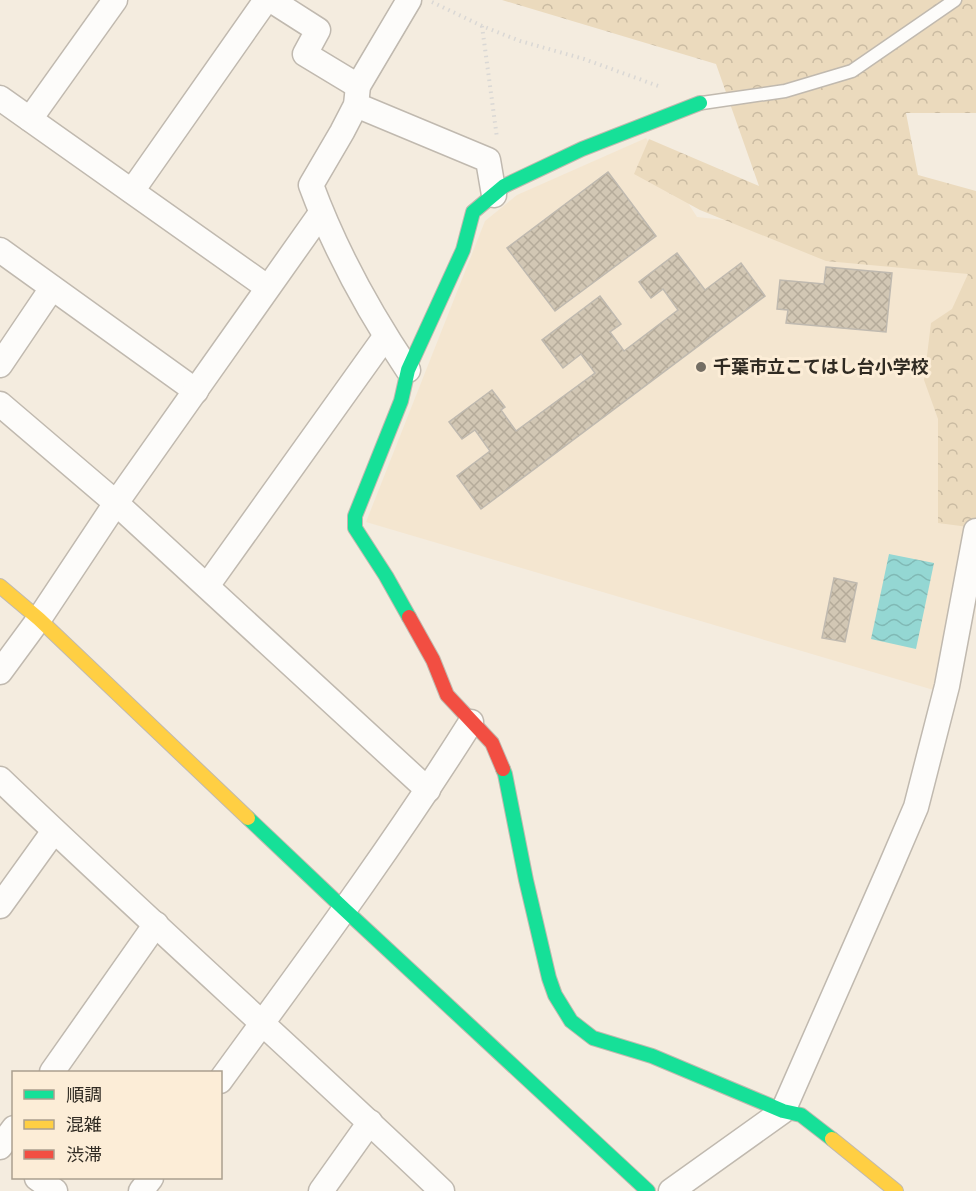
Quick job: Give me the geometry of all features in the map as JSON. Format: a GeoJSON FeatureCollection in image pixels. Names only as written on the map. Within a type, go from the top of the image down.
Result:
{"type":"FeatureCollection","features":[{"type":"Feature","properties":{"kind":"street"},"geometry":{"type":"LineString","coordinates":[[30,119],[115,0]]}},
{"type":"Feature","properties":{"kind":"street"},"geometry":{"type":"LineString","coordinates":[[132,191],[266,0]]}},
{"type":"Feature","properties":{"kind":"street"},"geometry":{"type":"LineString","coordinates":[[271,0],[318,30],[305,54],[357,95],[488,160],[494,195]]}},
{"type":"Feature","properties":{"kind":"street"},"geometry":{"type":"LineString","coordinates":[[408,370],[351,276],[321,213],[311,185],[342,132],[357,95],[409,0]]}},
{"type":"Feature","properties":{"kind":"street"},"geometry":{"type":"LineString","coordinates":[[0,98],[267,288]]}},
{"type":"Feature","properties":{"kind":"street"},"geometry":{"type":"LineString","coordinates":[[700,103],[582,148],[504,186],[473,212],[463,250],[408,370],[401,400],[355,516],[355,528],[386,576],[433,660],[447,695],[492,743],[505,774],[526,880],[549,978],[555,995],[571,1021],[594,1038],[652,1056],[783,1111],[801,1115],[896,1191]]}},
{"type":"Feature","properties":{"kind":"street"},"geometry":{"type":"LineString","coordinates":[[0,672],[321,213]]}},
{"type":"Feature","properties":{"kind":"street"},"geometry":{"type":"LineString","coordinates":[[0,250],[196,391]]}},
{"type":"Feature","properties":{"kind":"street"},"geometry":{"type":"LineString","coordinates":[[0,365],[52,288]]}},
{"type":"Feature","properties":{"kind":"street"},"geometry":{"type":"LineString","coordinates":[[207,586],[386,337]]}},
{"type":"Feature","properties":{"kind":"street"},"geometry":{"type":"LineString","coordinates":[[0,404],[116,503],[428,790]]}},
{"type":"Feature","properties":{"kind":"street"},"geometry":{"type":"LineString","coordinates":[[671,1191],[783,1111],[916,807],[947,686],[976,531]]}},
{"type":"Feature","properties":{"kind":"street"},"geometry":{"type":"LineString","coordinates":[[0,586],[39,619],[344,909],[648,1191]]}},
{"type":"Feature","properties":{"kind":"street"},"geometry":{"type":"LineString","coordinates":[[222,1078],[428,790],[471,722]]}},
{"type":"Feature","properties":{"kind":"street"},"geometry":{"type":"LineString","coordinates":[[0,778],[54,831],[442,1191]]}},
{"type":"Feature","properties":{"kind":"street"},"geometry":{"type":"LineString","coordinates":[[0,906],[54,831]]}},
{"type":"Feature","properties":{"kind":"street"},"geometry":{"type":"LineString","coordinates":[[53,1071],[156,924]]}},
{"type":"Feature","properties":{"kind":"street"},"geometry":{"type":"LineString","coordinates":[[321,1191],[370,1122]]}},
{"type":"Feature","properties":{"kind":"street"},"geometry":{"type":"LineString","coordinates":[[12,1131],[0,1149],[12,1159]]}},
{"type":"Feature","properties":{"kind":"street"},"geometry":{"type":"LineString","coordinates":[[38,1179],[55,1191]]}},
{"type":"Feature","properties":{"kind":"street"},"geometry":{"type":"LineString","coordinates":[[141,1191],[150,1179]]}},
{"type":"Feature","properties":{"kind":"lane"},"geometry":{"type":"LineString","coordinates":[[700,103],[785,91],[852,71],[955,0]]}},
{"type":"Feature","properties":{"kind":"path"},"geometry":{"type":"LineString","coordinates":[[429,0],[482,26],[520,41],[584,59],[661,88]]}},
{"type":"Feature","properties":{"kind":"path"},"geometry":{"type":"LineString","coordinates":[[482,26],[497,140]]}},
{"type":"Feature","properties":{"kind":"shaded area","name":"千葉市立こてはし台小学校"},"geometry":{"type":"Polygon","coordinates":[[[646,138],[697,217],[976,248],[976,487],[937,691],[366,522],[485,221],[517,195],[646,138]]]}},
{"type":"Feature","properties":{"kind":"green space"},"geometry":{"type":"Polygon","coordinates":[[[502,0],[976,0],[976,113],[906,113],[918,175],[976,191],[976,528],[938,523],[938,419],[924,380],[931,323],[952,309],[968,274],[826,261],[700,210],[634,174],[649,139],[759,186],[716,64],[502,0]]]}},
{"type":"Feature","properties":{"kind":"water"},"geometry":{"type":"Polygon","coordinates":[[[889,554],[934,563],[916,649],[871,639],[889,554]]]}},
{"type":"Feature","properties":{"kind":"building"},"geometry":{"type":"Polygon","coordinates":[[[608,172],[656,236],[555,311],[507,248],[608,172]]]}},
{"type":"Feature","properties":{"kind":"building"},"geometry":{"type":"Polygon","coordinates":[[[677,253],[705,290],[741,263],[765,296],[481,509],[457,476],[490,451],[475,430],[462,439],[449,422],[492,390],[505,407],[501,410],[516,431],[595,373],[581,354],[563,368],[542,340],[600,296],[621,324],[610,332],[624,351],[678,310],[663,289],[651,298],[639,282],[677,253]]]}},
{"type":"Feature","properties":{"kind":"building"},"geometry":{"type":"Polygon","coordinates":[[[826,267],[892,273],[886,332],[786,323],[788,310],[777,309],[780,280],[824,284],[826,267]]]}},
{"type":"Feature","properties":{"kind":"building"},"geometry":{"type":"Polygon","coordinates":[[[834,578],[857,583],[845,642],[822,638],[834,578]]]}},
{"type":"Feature","properties":{"kind":"traffic: fast"},"geometry":{"type":"LineString","coordinates":[[409,617],[355,528],[355,516],[401,401],[408,370],[463,250],[473,212],[504,186],[582,149],[700,103]]}},
{"type":"Feature","properties":{"kind":"traffic: fast"},"geometry":{"type":"LineString","coordinates":[[503,769],[549,978],[555,995],[571,1021],[593,1038],[652,1056],[783,1111],[801,1115],[832,1139]]}},
{"type":"Feature","properties":{"kind":"traffic: fast"},"geometry":{"type":"LineString","coordinates":[[248,818],[648,1191]]}},
{"type":"Feature","properties":{"kind":"traffic: slow"},"geometry":{"type":"LineString","coordinates":[[0,586],[39,619],[248,818]]}},
{"type":"Feature","properties":{"kind":"traffic: slow"},"geometry":{"type":"LineString","coordinates":[[832,1139],[896,1191]]}},
{"type":"Feature","properties":{"kind":"traffic: jam"},"geometry":{"type":"LineString","coordinates":[[409,617],[433,660],[447,695],[492,743],[503,769]]}},
{"type":"Feature","properties":{"kind":"place","name":"千葉市立こてはし台小学校"},"geometry":{"type":"Point","coordinates":[701,367]}}]}
